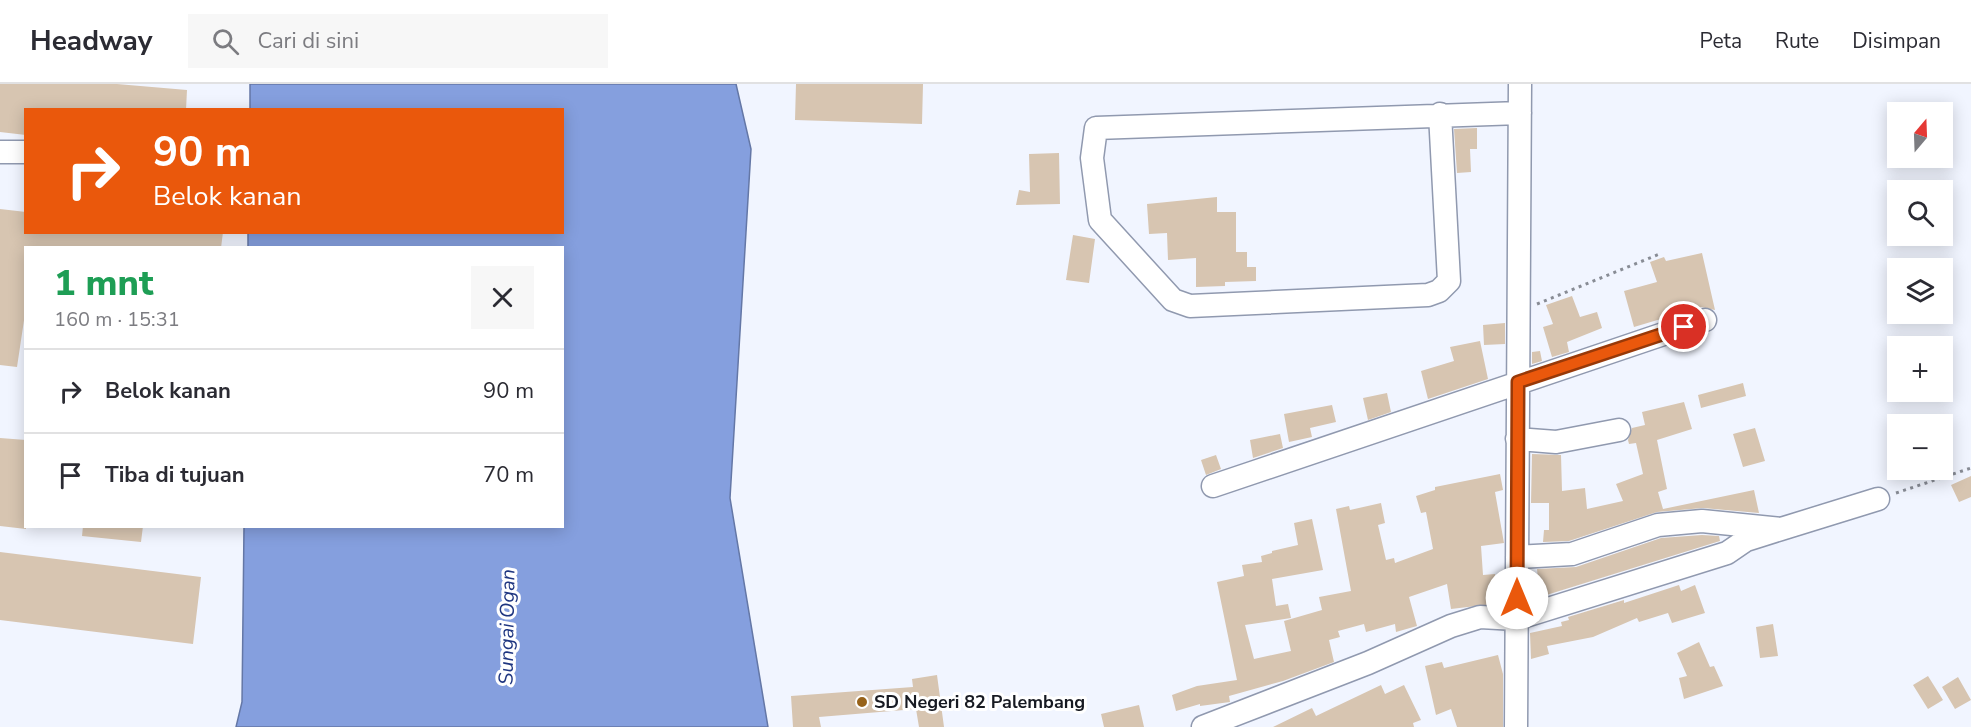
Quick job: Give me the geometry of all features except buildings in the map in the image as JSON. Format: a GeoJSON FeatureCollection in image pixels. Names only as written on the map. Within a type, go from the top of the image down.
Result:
{"type":"FeatureCollection","features":[{"type":"Feature","properties":{"kind":"street"},"geometry":{"type":"LineString","coordinates":[[1516,727],[1520,84]]}},
{"type":"Feature","properties":{"kind":"street"},"geometry":{"type":"LineString","coordinates":[[1440,114],[1449,281],[1439,291],[1428,295],[1190,306],[1173,300],[1100,220],[1092,158],[1096,128],[1440,114],[1520,113]]}},
{"type":"Feature","properties":{"kind":"street"},"geometry":{"type":"LineString","coordinates":[[0,152],[24,152]]}},
{"type":"Feature","properties":{"kind":"street"},"geometry":{"type":"LineString","coordinates":[[1213,486],[1705,320]]}},
{"type":"Feature","properties":{"kind":"street"},"geometry":{"type":"LineString","coordinates":[[1517,439],[1556,442],[1619,430]]}},
{"type":"Feature","properties":{"kind":"street"},"geometry":{"type":"LineString","coordinates":[[1517,557],[1572,554],[1658,525],[1702,521],[1744,532],[1781,529],[1878,499]]}},
{"type":"Feature","properties":{"kind":"street"},"geometry":{"type":"LineString","coordinates":[[1203,727],[1368,663],[1451,626],[1480,617],[1516,619],[1727,553],[1744,532]]}},
{"type":"Feature","properties":{"kind":"path"},"geometry":{"type":"LineString","coordinates":[[1519,312],[1662,254]]}},
{"type":"Feature","properties":{"kind":"path"},"geometry":{"type":"LineString","coordinates":[[1878,499],[1971,468]]}},
{"type":"Feature","properties":{"kind":"water","name":"Sungai Ogan"},"geometry":{"type":"Polygon","coordinates":[[[250,84],[736,84],[751,149],[730,498],[768,727],[236,727],[242,702],[244,528],[564,528],[564,246],[248,246],[248,234],[564,234],[564,108],[250,108],[250,84]]]}},
{"type":"Feature","properties":{"kind":"place","name":"SD Negeri 82 Palembang"},"geometry":{"type":"Point","coordinates":[862,702]}},
{"type":"Feature","properties":{"kind":"route"},"geometry":{"type":"LineString","coordinates":[[1517,598],[1518,382],[1684,327]]}}]}
